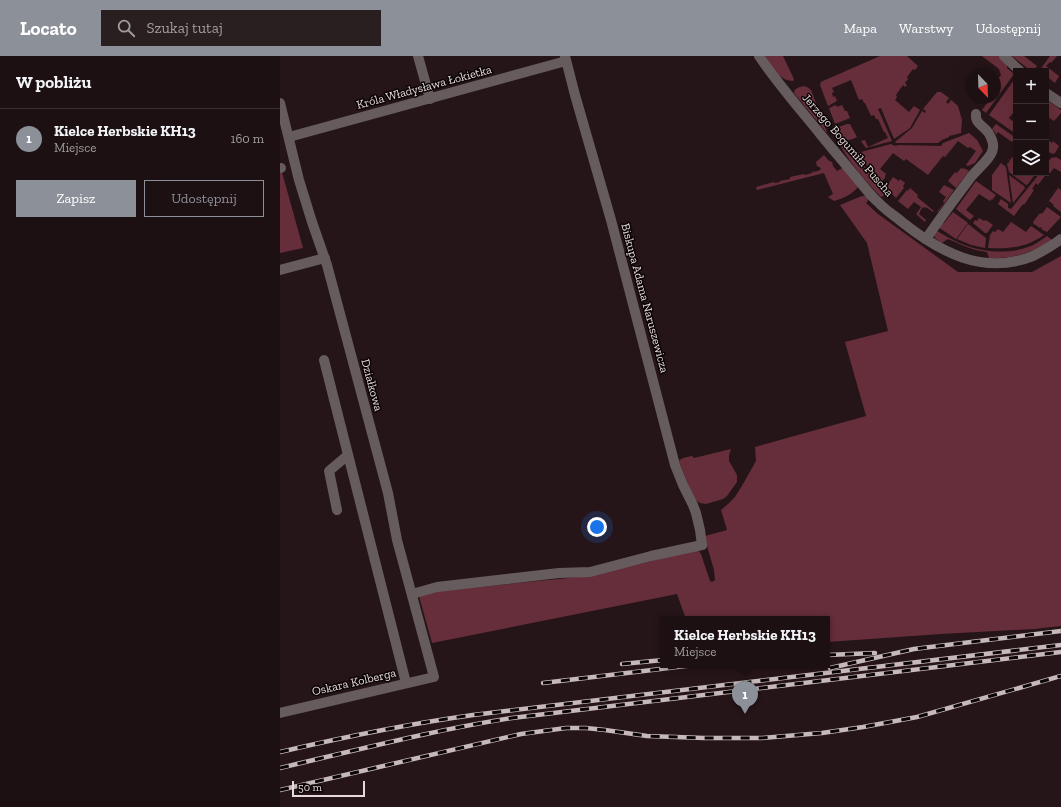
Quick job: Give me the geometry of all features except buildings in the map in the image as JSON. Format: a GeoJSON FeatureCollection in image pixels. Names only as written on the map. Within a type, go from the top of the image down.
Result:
{"type":"FeatureCollection","features":[{"type":"Feature","properties":{"kind":"street"},"geometry":{"type":"LineString","coordinates":[[418,56],[430,99]]}},
{"type":"Feature","properties":{"kind":"street","name":"Jerzego Bogumiła Puscha"},"geometry":{"type":"LineString","coordinates":[[759,56],[784,91],[877,202],[940,248],[962,258],[978,262],[1010,262],[1027,258],[1044,251],[1061,239]]}},
{"type":"Feature","properties":{"kind":"street"},"geometry":{"type":"LineString","coordinates":[[1004,56],[1017,68]]}},
{"type":"Feature","properties":{"kind":"street","name":"Króla Władysława Łokietka"},"geometry":{"type":"LineString","coordinates":[[289,137],[430,99],[566,59]]}},
{"type":"Feature","properties":{"kind":"street","name":"Biskupa Adama Naruszewicza"},"geometry":{"type":"LineString","coordinates":[[412,594],[437,587],[559,573],[590,572],[651,556],[702,545],[696,513],[675,465],[611,220],[575,96],[566,59]]}},
{"type":"Feature","properties":{"kind":"street"},"geometry":{"type":"LineString","coordinates":[[1049,95],[1061,103]]}},
{"type":"Feature","properties":{"kind":"street","name":"Działkowa"},"geometry":{"type":"LineString","coordinates":[[280,103],[299,180],[325,258],[388,493],[398,540],[434,677]]}},
{"type":"Feature","properties":{"kind":"street"},"geometry":{"type":"LineString","coordinates":[[926,239],[949,206],[993,150],[991,138],[987,130],[977,121],[976,114]]}},
{"type":"Feature","properties":{"kind":"street"},"geometry":{"type":"LineString","coordinates":[[280,270],[325,258]]}},
{"type":"Feature","properties":{"kind":"street"},"geometry":{"type":"LineString","coordinates":[[324,360],[406,683]]}},
{"type":"Feature","properties":{"kind":"street"},"geometry":{"type":"LineString","coordinates":[[337,510],[329,471],[348,455]]}},
{"type":"Feature","properties":{"kind":"street","name":"Oskara Kolberga"},"geometry":{"type":"LineString","coordinates":[[280,713],[434,677]]}},
{"type":"Feature","properties":{"kind":"shaded area"},"geometry":{"type":"Polygon","coordinates":[[[765,56],[783,56],[794,79],[793,81],[780,76],[765,56]]]}},
{"type":"Feature","properties":{"kind":"shaded area"},"geometry":{"type":"Polygon","coordinates":[[[880,56],[907,56],[918,66],[915,70],[913,69],[907,77],[908,79],[905,83],[907,85],[905,87],[903,85],[896,95],[897,97],[895,100],[909,112],[914,106],[920,110],[910,128],[894,139],[881,108],[878,109],[892,141],[866,148],[861,141],[865,140],[868,147],[888,138],[878,119],[876,119],[874,115],[871,116],[862,99],[859,100],[851,80],[832,88],[834,92],[832,93],[833,97],[835,96],[837,101],[828,106],[820,85],[823,81],[880,56]]]}},
{"type":"Feature","properties":{"kind":"shaded area"},"geometry":{"type":"Polygon","coordinates":[[[982,56],[1001,56],[1007,61],[1007,68],[1013,73],[1013,75],[1001,92],[1001,68],[998,68],[982,56]]]}},
{"type":"Feature","properties":{"kind":"shaded area"},"geometry":{"type":"Polygon","coordinates":[[[1012,56],[1024,56],[1037,66],[1035,68],[1027,68],[1012,56]]]}},
{"type":"Feature","properties":{"kind":"shaded area"},"geometry":{"type":"Polygon","coordinates":[[[1050,56],[1057,56],[1046,66],[1049,68],[1041,68],[1050,56]]]}},
{"type":"Feature","properties":{"kind":"shaded area"},"geometry":{"type":"Polygon","coordinates":[[[1049,68],[1059,76],[1055,83],[1049,78],[1049,68]]]}},
{"type":"Feature","properties":{"kind":"shaded area"},"geometry":{"type":"Polygon","coordinates":[[[1013,81],[1013,113],[1009,118],[1013,121],[1013,132],[989,115],[997,104],[1001,104],[1001,98],[1013,81]]]}},
{"type":"Feature","properties":{"kind":"shaded area"},"geometry":{"type":"Polygon","coordinates":[[[804,86],[811,90],[827,132],[794,93],[796,89],[804,86]]]}},
{"type":"Feature","properties":{"kind":"shaded area"},"geometry":{"type":"Polygon","coordinates":[[[937,92],[941,92],[949,98],[946,102],[948,104],[951,100],[958,106],[962,120],[961,133],[949,136],[938,143],[896,143],[895,142],[912,128],[922,111],[925,113],[926,111],[923,109],[937,92]]]}},
{"type":"Feature","properties":{"kind":"shaded area"},"geometry":{"type":"Polygon","coordinates":[[[1049,101],[1061,110],[1061,113],[1054,121],[1049,118],[1049,101]]]}},
{"type":"Feature","properties":{"kind":"shaded area"},"geometry":{"type":"Polygon","coordinates":[[[986,104],[992,104],[986,113],[982,110],[986,104]]]}},
{"type":"Feature","properties":{"kind":"shaded area"},"geometry":{"type":"Polygon","coordinates":[[[836,105],[837,107],[842,105],[850,118],[835,124],[829,108],[836,105]]]}},
{"type":"Feature","properties":{"kind":"shaded area"},"geometry":{"type":"Polygon","coordinates":[[[850,124],[857,137],[850,140],[842,138],[836,128],[850,124]]]}},
{"type":"Feature","properties":{"kind":"shaded area"},"geometry":{"type":"Polygon","coordinates":[[[996,124],[1013,136],[1013,141],[1012,142],[998,132],[996,135],[992,129],[996,124]]]}},
{"type":"Feature","properties":{"kind":"shaded area"},"geometry":{"type":"Polygon","coordinates":[[[969,133],[977,140],[983,151],[975,163],[968,166],[966,165],[976,151],[970,147],[968,148],[958,141],[945,157],[943,156],[928,175],[906,159],[904,161],[893,153],[880,169],[886,174],[885,178],[881,182],[857,153],[891,144],[895,146],[941,146],[943,143],[969,133]]]}},
{"type":"Feature","properties":{"kind":"shaded area"},"geometry":{"type":"Polygon","coordinates":[[[836,137],[849,148],[887,194],[881,197],[869,184],[850,160],[836,137]]]}},
{"type":"Feature","properties":{"kind":"shaded area"},"geometry":{"type":"Polygon","coordinates":[[[1049,140],[1052,143],[1053,141],[1059,146],[1053,154],[1049,152],[1049,140]]]}},
{"type":"Feature","properties":{"kind":"shaded area"},"geometry":{"type":"Polygon","coordinates":[[[824,155],[828,160],[831,162],[832,161],[833,166],[837,171],[844,167],[858,187],[844,198],[834,201],[828,197],[833,194],[824,173],[757,190],[756,187],[774,182],[780,182],[790,179],[790,177],[805,175],[820,170],[821,168],[817,166],[816,162],[824,155]]]}},
{"type":"Feature","properties":{"kind":"shaded area"},"geometry":{"type":"Polygon","coordinates":[[[1013,156],[1013,175],[1009,172],[1007,164],[1010,161],[1008,159],[1010,160],[1013,156]]]}},
{"type":"Feature","properties":{"kind":"shaded area"},"geometry":{"type":"Polygon","coordinates":[[[1056,157],[1061,160],[1061,172],[1054,168],[1049,172],[1049,161],[1051,158],[1056,157]]]}},
{"type":"Feature","properties":{"kind":"shaded area"},"geometry":{"type":"Polygon","coordinates":[[[1001,163],[1006,167],[1011,203],[992,190],[992,175],[1001,163]]]}},
{"type":"Feature","properties":{"kind":"shaded area"},"geometry":{"type":"Polygon","coordinates":[[[280,165],[303,248],[280,253],[280,165]]]}},
{"type":"Feature","properties":{"kind":"shaded area"},"geometry":{"type":"Polygon","coordinates":[[[961,168],[969,171],[956,188],[948,181],[955,172],[957,173],[961,168]]]}},
{"type":"Feature","properties":{"kind":"shaded area"},"geometry":{"type":"Polygon","coordinates":[[[1009,175],[1025,188],[1013,203],[1009,175]]]}},
{"type":"Feature","properties":{"kind":"shaded area"},"geometry":{"type":"Polygon","coordinates":[[[1014,176],[1034,176],[1026,185],[1014,176]]]}},
{"type":"Feature","properties":{"kind":"shaded area"},"geometry":{"type":"Polygon","coordinates":[[[1038,176],[1045,176],[1038,185],[1036,183],[1032,189],[1034,190],[1024,205],[1023,204],[1014,216],[998,204],[1001,199],[1008,204],[1008,208],[1011,209],[1038,176]]]}},
{"type":"Feature","properties":{"kind":"shaded area"},"geometry":{"type":"Polygon","coordinates":[[[893,177],[899,181],[900,179],[905,183],[903,186],[904,188],[896,198],[884,186],[889,183],[893,177]]]}},
{"type":"Feature","properties":{"kind":"shaded area"},"geometry":{"type":"Polygon","coordinates":[[[976,181],[996,195],[990,201],[979,194],[966,210],[974,216],[970,220],[956,209],[976,181]]]}},
{"type":"Feature","properties":{"kind":"shaded area"},"geometry":{"type":"Polygon","coordinates":[[[944,185],[954,190],[938,212],[937,212],[944,203],[943,201],[946,197],[939,192],[944,185]]]}},
{"type":"Feature","properties":{"kind":"shaded area"},"geometry":{"type":"Polygon","coordinates":[[[910,188],[918,195],[917,197],[934,211],[933,212],[926,207],[923,207],[919,214],[926,220],[925,222],[916,214],[921,207],[914,202],[908,209],[898,201],[910,188]]]}},
{"type":"Feature","properties":{"kind":"shaded area"},"geometry":{"type":"Polygon","coordinates":[[[1058,188],[1061,190],[1061,212],[1049,201],[1058,188]]]}},
{"type":"Feature","properties":{"kind":"shaded area"},"geometry":{"type":"Polygon","coordinates":[[[862,196],[866,196],[869,199],[866,203],[878,214],[958,272],[1032,272],[1061,256],[1061,626],[830,642],[830,616],[685,616],[677,594],[432,643],[419,596],[440,591],[588,576],[698,550],[701,554],[710,581],[712,582],[715,580],[714,570],[705,536],[727,530],[721,510],[735,497],[756,461],[755,447],[866,416],[845,342],[888,331],[867,243],[840,205],[862,196]]]}},
{"type":"Feature","properties":{"kind":"shaded area"},"geometry":{"type":"Polygon","coordinates":[[[1047,207],[1061,217],[1047,232],[1033,222],[1047,207]]]}},
{"type":"Feature","properties":{"kind":"shaded area"},"geometry":{"type":"Polygon","coordinates":[[[953,212],[968,223],[956,239],[938,227],[944,223],[953,212]]]}},
{"type":"Feature","properties":{"kind":"shaded area"},"geometry":{"type":"Polygon","coordinates":[[[979,218],[984,221],[986,220],[993,225],[987,233],[973,223],[979,218]]]}},
{"type":"Feature","properties":{"kind":"shaded area"},"geometry":{"type":"Polygon","coordinates":[[[1011,222],[1026,232],[1031,226],[1044,235],[1030,243],[1017,247],[988,248],[990,235],[993,231],[995,232],[998,229],[1003,232],[1011,222]]]}},
{"type":"Feature","properties":{"kind":"shaded area"},"geometry":{"type":"Polygon","coordinates":[[[968,224],[986,238],[985,248],[971,245],[957,239],[968,224]]]}},
{"type":"Feature","properties":{"kind":"shaded area"},"geometry":{"type":"Polygon","coordinates":[[[937,231],[967,246],[996,252],[1018,250],[1028,247],[1047,236],[1052,240],[1030,252],[1014,256],[989,258],[987,252],[971,249],[948,239],[942,243],[934,236],[937,231]]]}},
{"type":"Feature","properties":{"kind":"shaded area"},"geometry":{"type":"Polygon","coordinates":[[[731,449],[729,461],[737,475],[737,482],[723,499],[706,504],[700,503],[694,499],[679,461],[685,457],[692,456],[694,458],[731,449]]]}},
{"type":"Feature","properties":{"kind":"railway"},"geometry":{"type":"LineString","coordinates":[[830,668],[914,649],[1061,631]]}},
{"type":"Feature","properties":{"kind":"railway"},"geometry":{"type":"LineString","coordinates":[[280,752],[376,731],[473,715],[1061,645]]}},
{"type":"Feature","properties":{"kind":"railway"},"geometry":{"type":"LineString","coordinates":[[280,768],[425,734],[512,718],[1061,652]]}},
{"type":"Feature","properties":{"kind":"railway"},"geometry":{"type":"LineString","coordinates":[[830,655],[875,653]]}},
{"type":"Feature","properties":{"kind":"railway"},"geometry":{"type":"LineString","coordinates":[[622,664],[660,660]]}},
{"type":"Feature","properties":{"kind":"railway"},"geometry":{"type":"LineString","coordinates":[[543,683],[669,668]]}},
{"type":"Feature","properties":{"kind":"railway"},"geometry":{"type":"LineString","coordinates":[[280,790],[521,734],[566,728],[586,728],[647,736],[704,738],[762,738],[822,733],[917,717],[1061,676]]}},
{"type":"Feature","properties":{"kind":"place","name":"Kielce Herbskie KH13"},"geometry":{"type":"Point","coordinates":[745,714]}}]}
